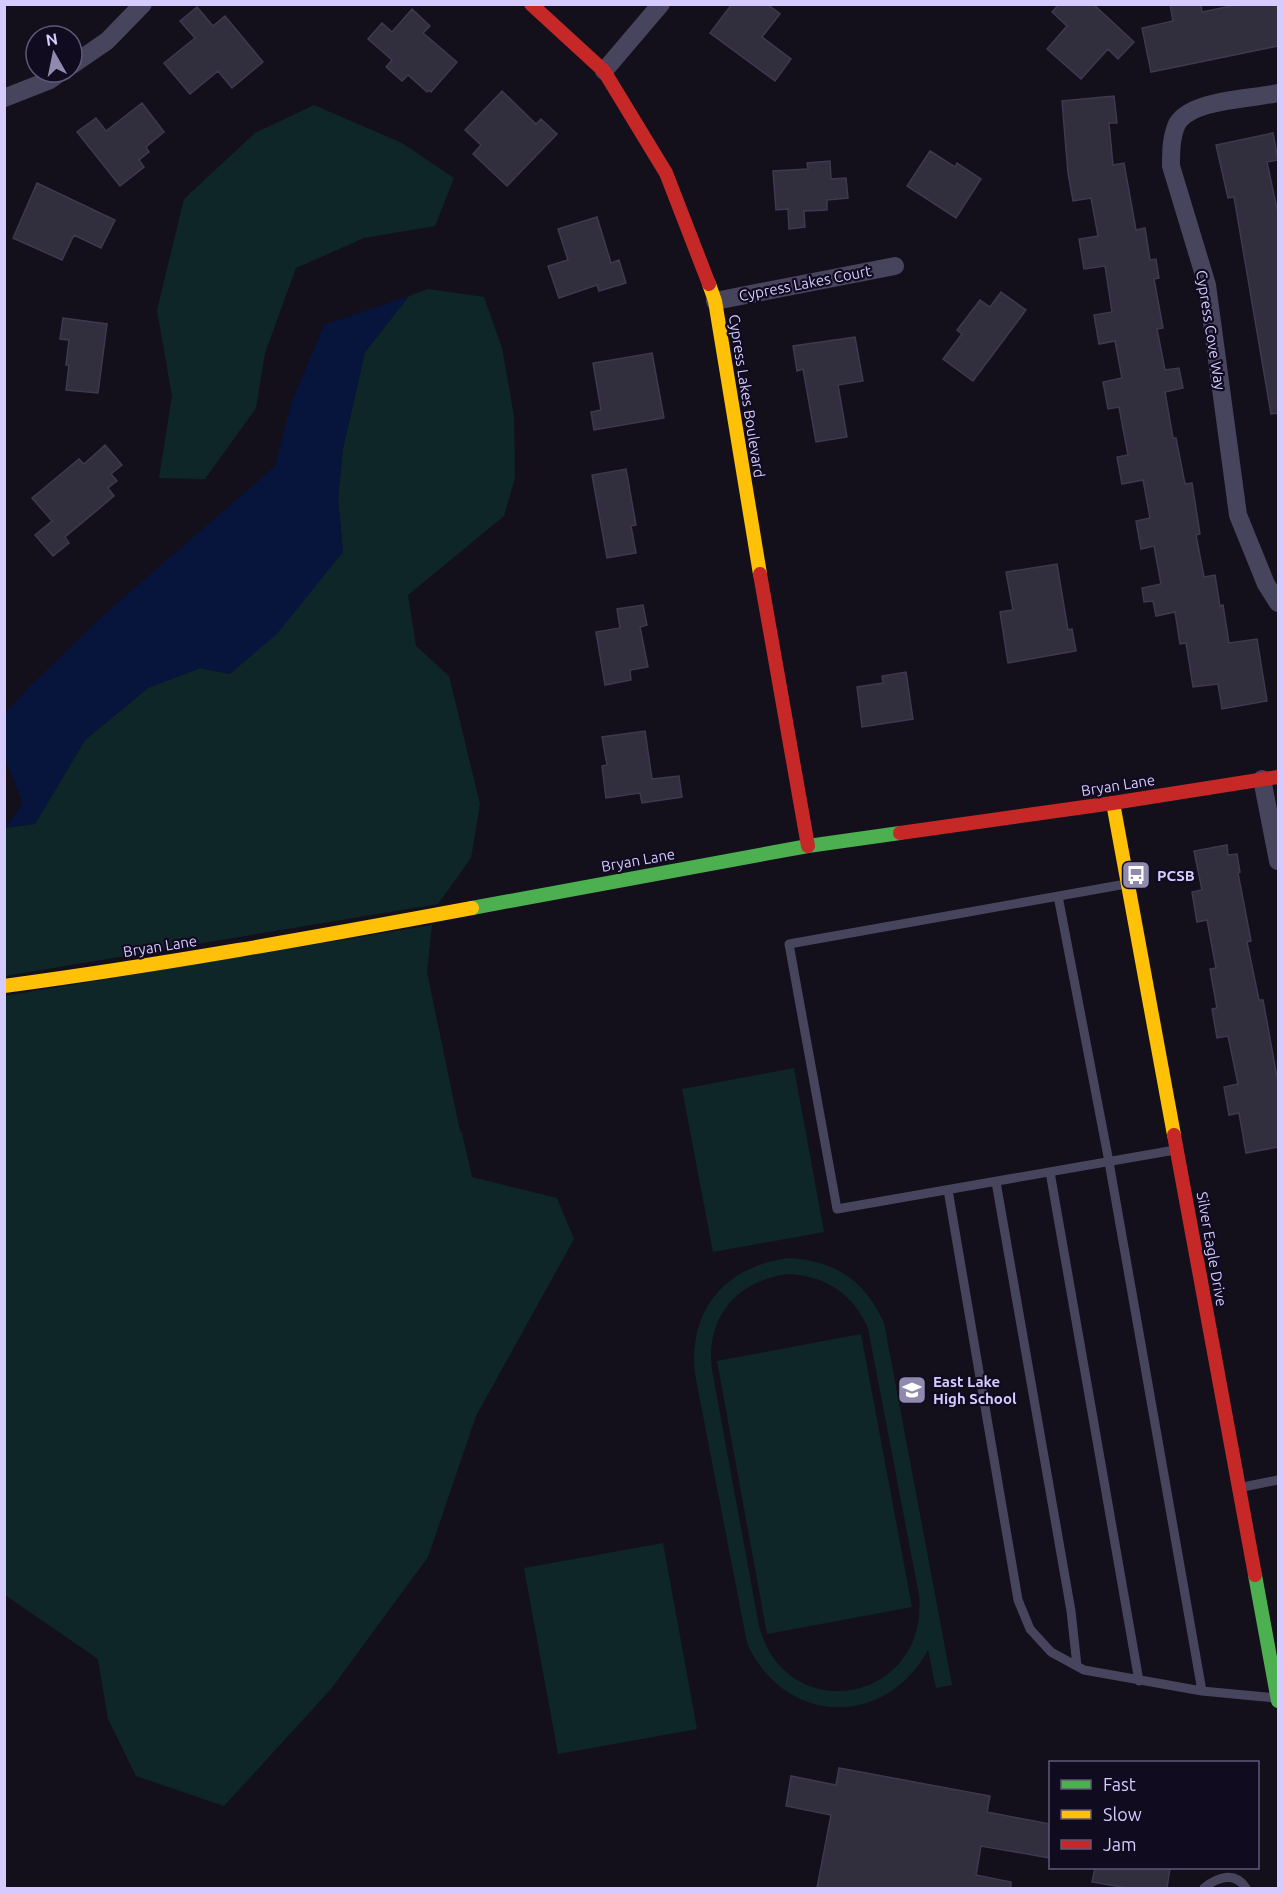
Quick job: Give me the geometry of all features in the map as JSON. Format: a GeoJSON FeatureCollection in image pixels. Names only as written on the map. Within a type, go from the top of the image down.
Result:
{"type":"FeatureCollection","features":[{"type":"Feature","properties":{"kind":"street"},"geometry":{"type":"LineString","coordinates":[[84,57],[107,41],[143,4]]}},
{"type":"Feature","properties":{"kind":"street","name":"Cypress Lakes Boulevard"},"geometry":{"type":"LineString","coordinates":[[531,4],[604,71],[666,173],[715,301],[758,564],[808,846]]}},
{"type":"Feature","properties":{"kind":"street"},"geometry":{"type":"LineString","coordinates":[[604,71],[661,4]]}},
{"type":"Feature","properties":{"kind":"street"},"geometry":{"type":"LineString","coordinates":[[4,98],[40,84]]}},
{"type":"Feature","properties":{"kind":"street","name":"Cypress Cove Way"},"geometry":{"type":"LineString","coordinates":[[1278,93],[1217,102],[1191,112],[1178,123],[1171,146],[1171,166],[1207,285],[1238,515],[1266,584],[1278,603]]}},
{"type":"Feature","properties":{"kind":"street","name":"Cypress Lakes Court"},"geometry":{"type":"LineString","coordinates":[[715,301],[895,266]]}},
{"type":"Feature","properties":{"kind":"street"},"geometry":{"type":"LineString","coordinates":[[1270,778],[1278,861]]}},
{"type":"Feature","properties":{"kind":"street","name":"Bryan Lane"},"geometry":{"type":"LineString","coordinates":[[4,986],[88,975],[305,939],[808,846],[1113,803],[1270,778]]}},
{"type":"Feature","properties":{"kind":"street","name":"Silver Eagle Drive"},"geometry":{"type":"LineString","coordinates":[[1113,803],[1278,1699]]}},
{"type":"Feature","properties":{"kind":"lane"},"geometry":{"type":"LineString","coordinates":[[1128,883],[789,944],[837,1209],[1177,1149]]}},
{"type":"Feature","properties":{"kind":"lane"},"geometry":{"type":"LineString","coordinates":[[1059,896],[1202,1691]]}},
{"type":"Feature","properties":{"kind":"lane"},"geometry":{"type":"LineString","coordinates":[[1050,1172],[1139,1681]]}},
{"type":"Feature","properties":{"kind":"lane"},"geometry":{"type":"LineString","coordinates":[[996,1182],[1071,1611],[1077,1666]]}},
{"type":"Feature","properties":{"kind":"lane"},"geometry":{"type":"LineString","coordinates":[[948,1191],[1018,1600],[1030,1629],[1052,1652],[1084,1670],[1202,1691],[1278,1699]]}},
{"type":"Feature","properties":{"kind":"lane"},"geometry":{"type":"LineString","coordinates":[[1239,1488],[1278,1480]]}},
{"type":"Feature","properties":{"kind":"lane"},"geometry":{"type":"LineString","coordinates":[[1204,1888],[1212,1881],[1226,1877],[1236,1878],[1246,1888]]}},
{"type":"Feature","properties":{"kind":"green space"},"geometry":{"type":"Polygon","coordinates":[[[314,105],[402,143],[454,178],[435,226],[364,238],[296,268],[265,353],[256,408],[205,479],[159,478],[172,396],[157,310],[184,199],[255,133],[314,105]]]}},
{"type":"Feature","properties":{"kind":"green space"},"geometry":{"type":"Polygon","coordinates":[[[428,289],[484,297],[502,348],[514,416],[515,478],[504,516],[408,595],[416,646],[449,676],[480,804],[471,858],[438,904],[5,976],[4,828],[35,824],[85,740],[148,688],[200,668],[230,674],[343,552],[338,498],[343,448],[365,352],[409,296],[428,289]]]}},
{"type":"Feature","properties":{"kind":"green space"},"geometry":{"type":"Polygon","coordinates":[[[432,925],[427,972],[460,1131],[472,1177],[557,1198],[574,1239],[476,1416],[428,1557],[331,1689],[224,1806],[136,1776],[108,1719],[98,1659],[5,1595],[4,996],[432,925]]]}},
{"type":"Feature","properties":{"kind":"green space"},"geometry":{"type":"Polygon","coordinates":[[[794,1068],[824,1232],[713,1252],[682,1089],[794,1068]]]}},
{"type":"Feature","properties":{"kind":"green space"},"geometry":{"type":"Polygon","coordinates":[[[789,1258],[821,1263],[834,1269],[858,1284],[868,1295],[884,1323],[952,1685],[936,1688],[928,1650],[909,1676],[887,1694],[862,1704],[835,1707],[809,1703],[785,1690],[764,1670],[747,1643],[695,1374],[694,1351],[705,1311],[716,1295],[730,1281],[747,1270],[789,1258]],[[789,1274],[754,1284],[728,1304],[714,1333],[711,1351],[712,1370],[759,1626],[774,1659],[797,1680],[824,1690],[853,1690],[880,1679],[902,1660],[916,1632],[919,1595],[868,1328],[862,1316],[846,1296],[815,1278],[789,1274]]]}},
{"type":"Feature","properties":{"kind":"green space"},"geometry":{"type":"Polygon","coordinates":[[[861,1334],[912,1607],[767,1634],[717,1361],[861,1334]]]}},
{"type":"Feature","properties":{"kind":"green space"},"geometry":{"type":"Polygon","coordinates":[[[663,1543],[697,1729],[558,1754],[524,1568],[663,1543]]]}},
{"type":"Feature","properties":{"kind":"water"},"geometry":{"type":"Polygon","coordinates":[[[409,296],[365,352],[343,448],[338,498],[343,552],[277,634],[230,674],[200,668],[148,688],[85,740],[35,824],[5,828],[23,803],[5,759],[5,714],[30,686],[108,611],[275,466],[292,401],[324,325],[409,296]]]}},
{"type":"Feature","properties":{"kind":"building"},"geometry":{"type":"Polygon","coordinates":[[[732,4],[767,4],[780,14],[762,37],[791,59],[775,81],[710,33],[732,4]]]}},
{"type":"Feature","properties":{"kind":"building"},"geometry":{"type":"Polygon","coordinates":[[[1059,4],[1093,4],[1134,42],[1118,59],[1108,49],[1081,79],[1047,49],[1067,26],[1052,12],[1059,4]]]}},
{"type":"Feature","properties":{"kind":"building"},"geometry":{"type":"Polygon","coordinates":[[[1170,4],[1201,4],[1202,12],[1241,4],[1278,4],[1278,46],[1151,72],[1142,28],[1173,21],[1170,4]]]}},
{"type":"Feature","properties":{"kind":"building"},"geometry":{"type":"Polygon","coordinates":[[[197,7],[213,26],[225,16],[263,62],[232,88],[218,71],[190,94],[164,63],[195,38],[180,21],[197,7]]]}},
{"type":"Feature","properties":{"kind":"building"},"geometry":{"type":"Polygon","coordinates":[[[412,9],[430,26],[423,33],[457,62],[431,92],[429,90],[427,92],[408,75],[402,81],[386,67],[392,60],[368,39],[382,23],[392,32],[412,9]]]}},
{"type":"Feature","properties":{"kind":"building"},"geometry":{"type":"Polygon","coordinates":[[[502,91],[536,124],[541,119],[557,134],[507,186],[473,154],[481,145],[465,130],[502,91]]]}},
{"type":"Feature","properties":{"kind":"building"},"geometry":{"type":"Polygon","coordinates":[[[1114,96],[1117,123],[1109,123],[1113,165],[1124,163],[1136,230],[1145,228],[1150,260],[1156,259],[1159,278],[1154,279],[1163,328],[1157,329],[1165,370],[1179,368],[1183,388],[1165,392],[1173,438],[1176,438],[1185,484],[1192,483],[1200,534],[1196,535],[1204,577],[1215,575],[1229,643],[1257,639],[1267,701],[1222,709],[1218,684],[1193,687],[1186,643],[1180,644],[1175,612],[1156,616],[1153,601],[1144,602],[1142,588],[1161,584],[1154,546],[1141,549],[1136,521],[1150,518],[1143,480],[1122,484],[1117,457],[1128,455],[1119,407],[1108,409],[1103,382],[1122,378],[1115,341],[1099,344],[1094,315],[1112,312],[1105,266],[1084,269],[1079,239],[1098,236],[1091,198],[1073,201],[1068,173],[1062,101],[1114,96]]]}},
{"type":"Feature","properties":{"kind":"building"},"geometry":{"type":"Polygon","coordinates":[[[142,103],[164,132],[146,147],[149,152],[139,160],[144,167],[120,186],[77,132],[96,118],[106,131],[142,103]]]}},
{"type":"Feature","properties":{"kind":"building"},"geometry":{"type":"Polygon","coordinates":[[[1273,133],[1278,160],[1267,162],[1278,209],[1278,413],[1271,414],[1234,197],[1228,198],[1216,145],[1273,133]]]}},
{"type":"Feature","properties":{"kind":"building"},"geometry":{"type":"Polygon","coordinates":[[[930,151],[955,167],[957,163],[981,179],[956,218],[907,186],[930,151]]]}},
{"type":"Feature","properties":{"kind":"building"},"geometry":{"type":"Polygon","coordinates":[[[830,161],[831,179],[846,178],[848,198],[827,200],[827,210],[804,211],[805,227],[789,229],[788,209],[776,210],[773,171],[808,169],[807,163],[830,161]]]}},
{"type":"Feature","properties":{"kind":"building"},"geometry":{"type":"Polygon","coordinates":[[[37,183],[115,220],[101,248],[74,235],[62,260],[13,238],[37,183]]]}},
{"type":"Feature","properties":{"kind":"building"},"geometry":{"type":"Polygon","coordinates":[[[597,217],[611,263],[619,260],[626,283],[599,291],[597,285],[559,298],[548,266],[568,260],[558,229],[597,217]]]}},
{"type":"Feature","properties":{"kind":"building"},"geometry":{"type":"Polygon","coordinates":[[[1001,292],[1026,310],[973,381],[943,359],[962,334],[957,330],[980,300],[990,307],[1001,292]]]}},
{"type":"Feature","properties":{"kind":"building"},"geometry":{"type":"Polygon","coordinates":[[[63,318],[107,324],[98,393],[66,390],[69,340],[60,339],[63,318]]]}},
{"type":"Feature","properties":{"kind":"building"},"geometry":{"type":"Polygon","coordinates":[[[855,337],[863,381],[838,385],[847,437],[816,442],[803,369],[797,371],[793,346],[855,337]]]}},
{"type":"Feature","properties":{"kind":"building"},"geometry":{"type":"Polygon","coordinates":[[[652,353],[664,418],[594,430],[591,412],[601,410],[593,363],[652,353]]]}},
{"type":"Feature","properties":{"kind":"building"},"geometry":{"type":"Polygon","coordinates":[[[105,445],[122,465],[111,474],[117,481],[108,488],[114,496],[65,537],[69,543],[53,556],[35,535],[52,521],[32,498],[79,459],[84,464],[105,445]]]}},
{"type":"Feature","properties":{"kind":"building"},"geometry":{"type":"Polygon","coordinates":[[[626,469],[636,525],[631,526],[636,553],[607,558],[592,475],[626,469]]]}},
{"type":"Feature","properties":{"kind":"building"},"geometry":{"type":"Polygon","coordinates":[[[1057,564],[1068,630],[1072,629],[1076,651],[1008,663],[1000,612],[1013,610],[1006,572],[1057,564]]]}},
{"type":"Feature","properties":{"kind":"building"},"geometry":{"type":"Polygon","coordinates":[[[643,605],[647,625],[640,627],[648,667],[630,670],[631,680],[605,685],[596,632],[620,628],[617,609],[643,605]]]}},
{"type":"Feature","properties":{"kind":"building"},"geometry":{"type":"Polygon","coordinates":[[[906,672],[913,719],[862,727],[857,687],[883,683],[882,676],[906,672]]]}},
{"type":"Feature","properties":{"kind":"building"},"geometry":{"type":"Polygon","coordinates":[[[645,731],[652,779],[679,776],[682,797],[642,803],[640,793],[606,798],[602,766],[607,765],[602,737],[645,731]]]}},
{"type":"Feature","properties":{"kind":"building"},"geometry":{"type":"Polygon","coordinates":[[[1227,845],[1228,855],[1237,854],[1240,872],[1238,873],[1251,941],[1247,942],[1259,1000],[1263,1000],[1278,1077],[1278,1147],[1246,1153],[1239,1113],[1229,1115],[1224,1087],[1238,1084],[1228,1036],[1217,1038],[1212,1009],[1217,1008],[1210,969],[1216,968],[1207,920],[1197,922],[1192,892],[1202,890],[1194,851],[1227,845]]]}},
{"type":"Feature","properties":{"kind":"building"},"geometry":{"type":"Polygon","coordinates":[[[839,1768],[990,1796],[987,1812],[1049,1824],[1049,1858],[981,1846],[976,1875],[1011,1882],[1011,1888],[817,1888],[831,1815],[786,1806],[791,1776],[836,1785],[839,1768]]]}},
{"type":"Feature","properties":{"kind":"building"},"geometry":{"type":"Polygon","coordinates":[[[1095,1869],[1170,1869],[1167,1888],[1127,1888],[1092,1882],[1095,1869]]]}},
{"type":"Feature","properties":{"kind":"traffic: fast"},"geometry":{"type":"LineString","coordinates":[[472,908],[808,846],[900,833]]}},
{"type":"Feature","properties":{"kind":"traffic: fast"},"geometry":{"type":"LineString","coordinates":[[1255,1575],[1278,1701]]}},
{"type":"Feature","properties":{"kind":"traffic: slow"},"geometry":{"type":"LineString","coordinates":[[709,284],[715,301],[760,574]]}},
{"type":"Feature","properties":{"kind":"traffic: slow"},"geometry":{"type":"LineString","coordinates":[[1113,803],[1174,1135]]}},
{"type":"Feature","properties":{"kind":"traffic: slow"},"geometry":{"type":"LineString","coordinates":[[4,986],[238,950],[472,908]]}},
{"type":"Feature","properties":{"kind":"traffic: jam"},"geometry":{"type":"LineString","coordinates":[[531,4],[604,71],[666,173],[709,284]]}},
{"type":"Feature","properties":{"kind":"traffic: jam"},"geometry":{"type":"LineString","coordinates":[[760,574],[808,846]]}},
{"type":"Feature","properties":{"kind":"traffic: jam"},"geometry":{"type":"LineString","coordinates":[[900,833],[1278,777]]}},
{"type":"Feature","properties":{"kind":"traffic: jam"},"geometry":{"type":"LineString","coordinates":[[1174,1135],[1255,1575]]}},
{"type":"Feature","properties":{"kind":"place","name":"PCSB"},"geometry":{"type":"Point","coordinates":[1136,875]}},
{"type":"Feature","properties":{"kind":"place","name":"East Lake High School"},"geometry":{"type":"Point","coordinates":[912,1390]}}]}
